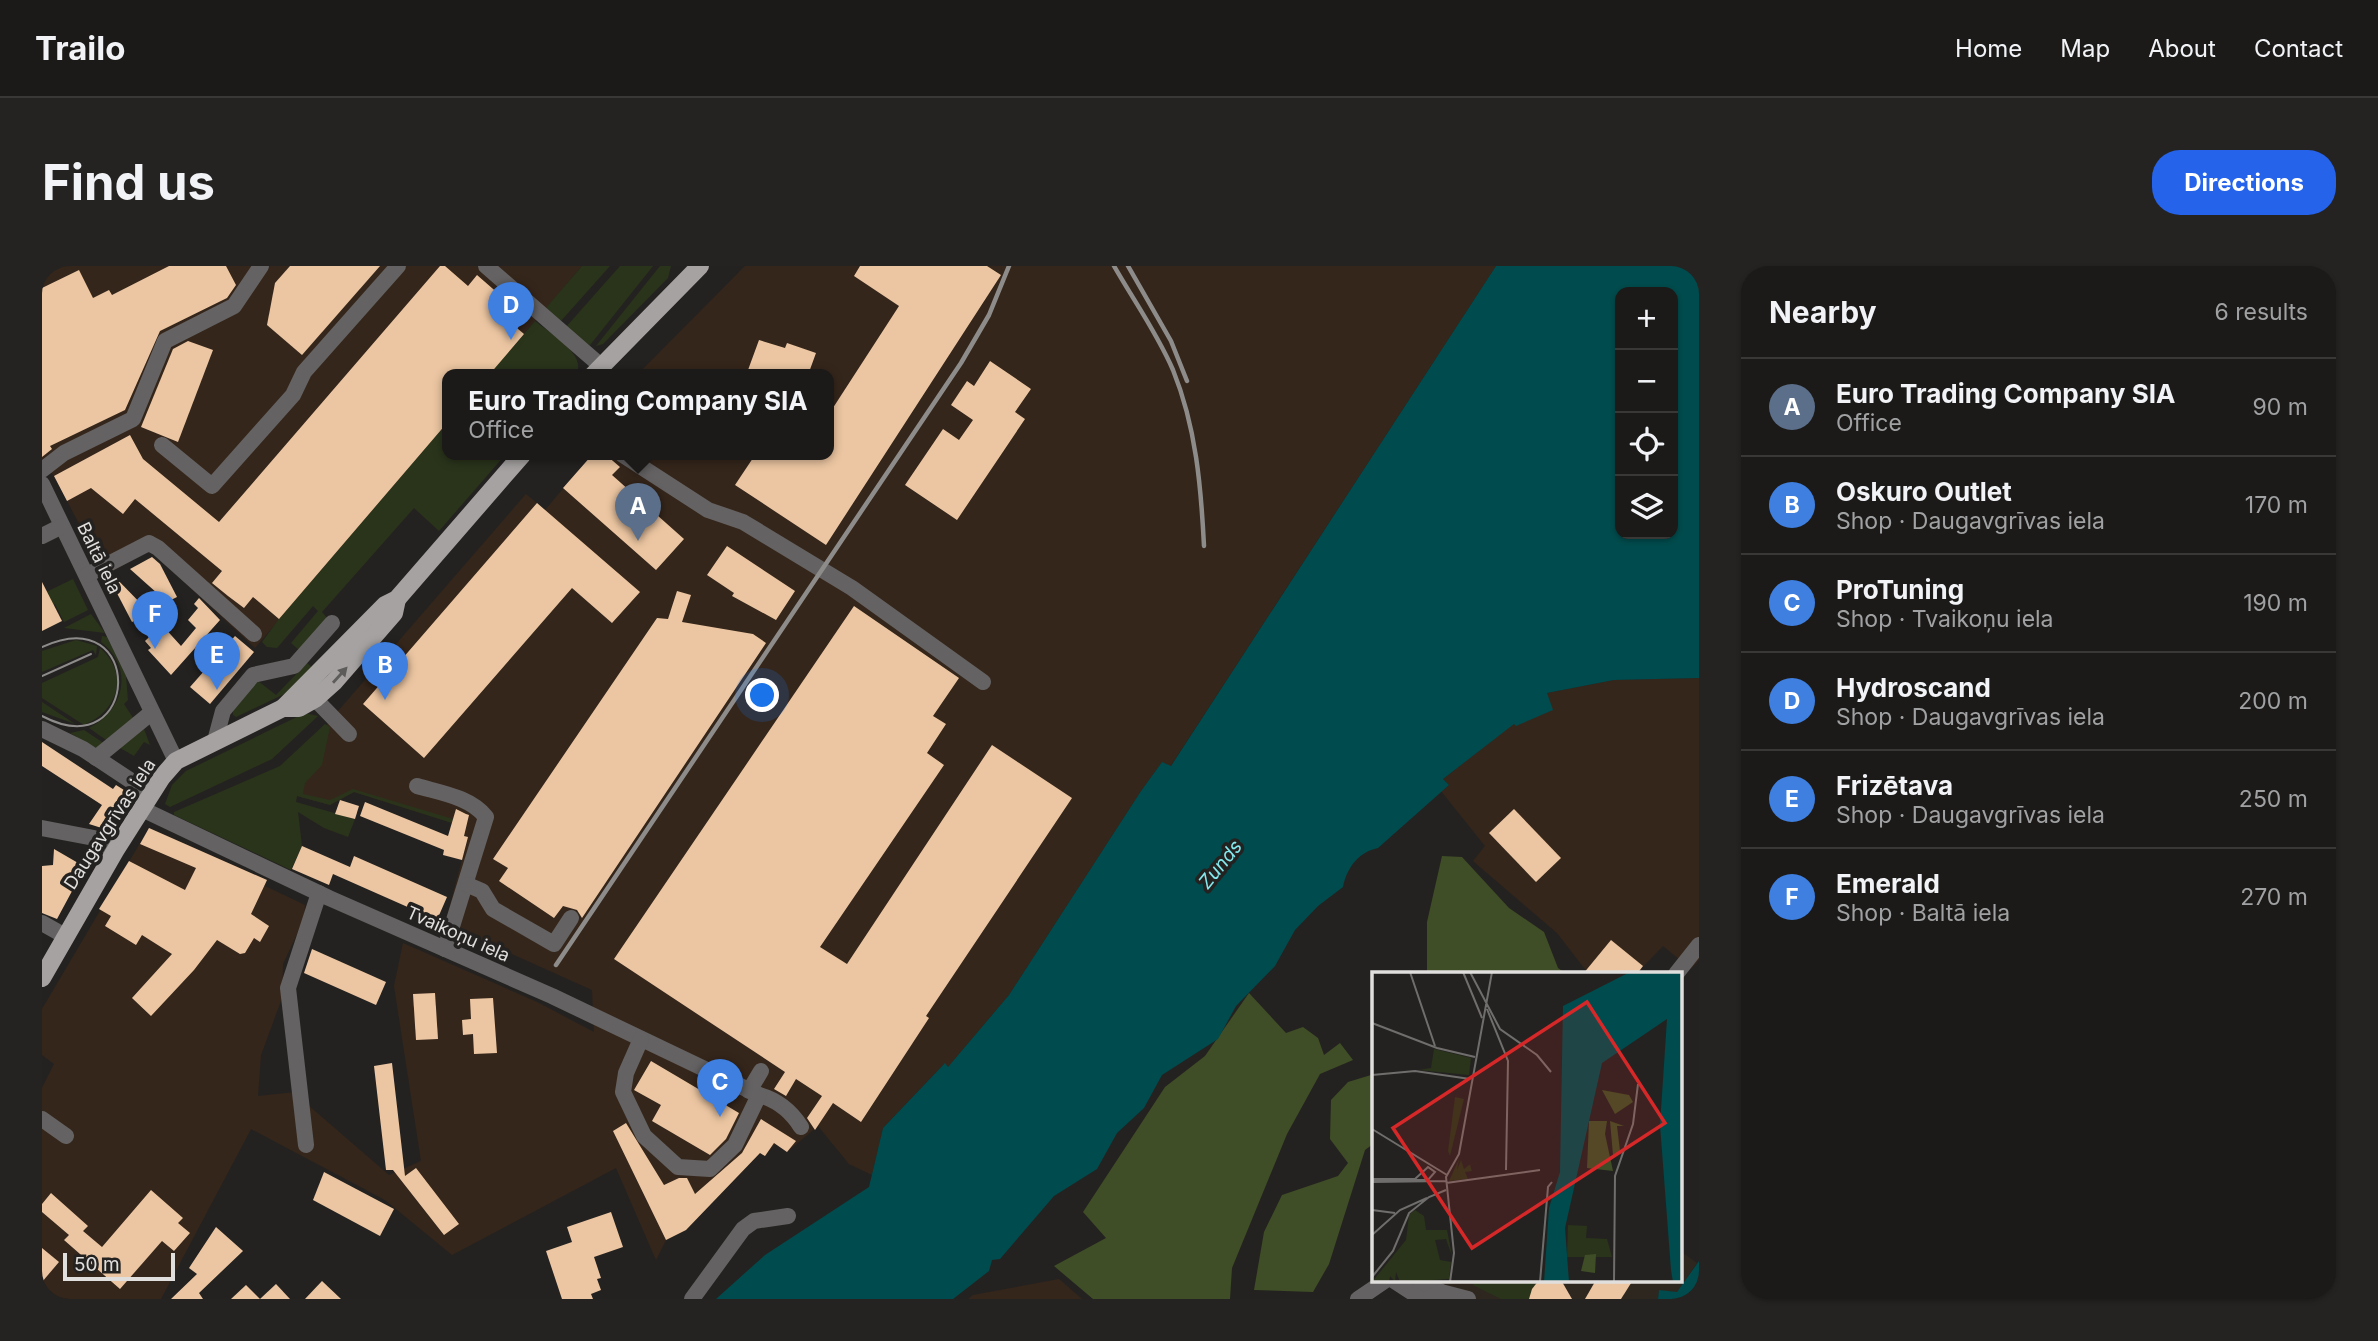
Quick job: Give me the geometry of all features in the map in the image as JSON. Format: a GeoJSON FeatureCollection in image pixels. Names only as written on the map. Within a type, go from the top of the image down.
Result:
{"type":"FeatureCollection","features":[{"type":"Feature","properties":{"kind":"main road"},"geometry":{"type":"LineString","coordinates":[[599,369],[693,268]]}},
{"type":"Feature","properties":{"kind":"main road","name":"Daugavgrīvas iela"},"geometry":{"type":"LineString","coordinates":[[42,978],[115,851],[176,761],[284,708],[385,605],[397,599],[518,460]]}},
{"type":"Feature","properties":{"kind":"main road","name":"Daugavgrīvas iela"},"geometry":{"type":"LineString","coordinates":[[284,708],[299,708],[334,682],[394,612],[397,599]]}},
{"type":"Feature","properties":{"kind":"street"},"geometry":{"type":"LineString","coordinates":[[42,470],[64,453],[133,419],[165,341],[234,306],[261,266]]}},
{"type":"Feature","properties":{"kind":"street"},"geometry":{"type":"LineString","coordinates":[[162,445],[212,486],[293,395],[304,372],[398,266]]}},
{"type":"Feature","properties":{"kind":"street"},"geometry":{"type":"LineString","coordinates":[[486,266],[595,369]]}},
{"type":"Feature","properties":{"kind":"street"},"geometry":{"type":"LineString","coordinates":[[630,460],[708,510],[743,522],[852,588],[983,682]]}},
{"type":"Feature","properties":{"kind":"street","name":"Baltā iela"},"geometry":{"type":"LineString","coordinates":[[42,484],[176,761]]}},
{"type":"Feature","properties":{"kind":"street"},"geometry":{"type":"LineString","coordinates":[[42,536],[62,526]]}},
{"type":"Feature","properties":{"kind":"street"},"geometry":{"type":"LineString","coordinates":[[87,575],[149,543],[158,548],[254,634]]}},
{"type":"Feature","properties":{"kind":"street"},"geometry":{"type":"LineString","coordinates":[[215,741],[223,711],[253,675],[294,666],[332,623]]}},
{"type":"Feature","properties":{"kind":"street"},"geometry":{"type":"LineString","coordinates":[[314,699],[349,734]]}},
{"type":"Feature","properties":{"kind":"street"},"geometry":{"type":"LineString","coordinates":[[96,758],[151,713]]}},
{"type":"Feature","properties":{"kind":"street","name":"Tvaikoņu iela"},"geometry":{"type":"LineString","coordinates":[[42,729],[96,758],[146,802],[319,893],[754,1093],[771,1098],[784,1107],[801,1127]]}},
{"type":"Feature","properties":{"kind":"street"},"geometry":{"type":"LineString","coordinates":[[417,786],[479,807],[486,817],[468,885],[445,949]]}},
{"type":"Feature","properties":{"kind":"street"},"geometry":{"type":"LineString","coordinates":[[42,828],[94,838],[115,851]]}},
{"type":"Feature","properties":{"kind":"street"},"geometry":{"type":"LineString","coordinates":[[468,885],[482,891],[493,909],[554,944],[571,918]]}},
{"type":"Feature","properties":{"kind":"street"},"geometry":{"type":"LineString","coordinates":[[306,1145],[288,988],[319,893]]}},
{"type":"Feature","properties":{"kind":"street"},"geometry":{"type":"LineString","coordinates":[[42,923],[65,936]]}},
{"type":"Feature","properties":{"kind":"street"},"geometry":{"type":"LineString","coordinates":[[1680,969],[1699,945]]}},
{"type":"Feature","properties":{"kind":"street"},"geometry":{"type":"LineString","coordinates":[[641,1039],[625,1073],[623,1092],[645,1136],[678,1167],[710,1169],[735,1145],[761,1071]]}},
{"type":"Feature","properties":{"kind":"street"},"geometry":{"type":"LineString","coordinates":[[42,1119],[66,1136]]}},
{"type":"Feature","properties":{"kind":"street"},"geometry":{"type":"LineString","coordinates":[[692,1299],[743,1229],[754,1221],[788,1216]]}},
{"type":"Feature","properties":{"kind":"street"},"geometry":{"type":"LineString","coordinates":[[1358,1299],[1383,1282]]}},
{"type":"Feature","properties":{"kind":"street"},"geometry":{"type":"LineString","coordinates":[[1401,1282],[1447,1294]]}},
{"type":"Feature","properties":{"kind":"street"},"geometry":{"type":"LineString","coordinates":[[1424,1282],[1447,1294]]}},
{"type":"Feature","properties":{"kind":"shaded area"},"geometry":{"type":"Polygon","coordinates":[[[42,266],[582,266],[494,369],[442,369],[442,429],[255,648],[150,550],[106,575],[54,476],[42,461],[42,266]]]}},
{"type":"Feature","properties":{"kind":"shaded area"},"geometry":{"type":"Polygon","coordinates":[[[745,266],[1496,266],[1170,767],[1162,762],[1141,791],[1009,995],[948,1067],[944,1064],[883,1128],[872,1175],[849,1164],[818,1126],[787,1152],[775,1144],[765,1156],[760,1153],[686,1230],[666,1240],[656,1260],[616,1168],[452,1255],[385,1200],[251,1129],[161,1299],[42,1299],[42,1088],[54,1064],[42,1055],[42,1009],[149,828],[267,880],[265,886],[305,905],[304,919],[283,964],[282,998],[261,1055],[258,1096],[306,1091],[308,1105],[389,1175],[421,1161],[394,986],[403,943],[537,1002],[594,1032],[592,990],[445,924],[468,837],[449,832],[452,823],[354,792],[330,805],[297,796],[299,783],[319,761],[327,725],[332,718],[526,494],[545,510],[588,460],[834,460],[834,369],[643,369],[745,266]]]}},
{"type":"Feature","properties":{"kind":"shaded area"},"geometry":{"type":"Polygon","coordinates":[[[1699,678],[1699,960],[1691,969],[1663,946],[1638,972],[1587,972],[1557,933],[1473,861],[1485,846],[1441,791],[1449,785],[1443,779],[1547,693],[1614,680],[1699,678]]]}},
{"type":"Feature","properties":{"kind":"shaded area"},"geometry":{"type":"Polygon","coordinates":[[[1682,1252],[1697,1263],[1677,1293],[1659,1290],[1658,1299],[1411,1299],[1431,1282],[1682,1282],[1682,1252]]]}},
{"type":"Feature","properties":{"kind":"shaded area"},"geometry":{"type":"Polygon","coordinates":[[[1059,1279],[1082,1299],[968,1299],[973,1295],[1059,1279]]]}},
{"type":"Feature","properties":{"kind":"green space"},"geometry":{"type":"Polygon","coordinates":[[[582,266],[610,266],[560,322],[545,309],[582,266]]]}},
{"type":"Feature","properties":{"kind":"green space"},"geometry":{"type":"Polygon","coordinates":[[[620,266],[653,266],[590,345],[587,344],[566,327],[620,266]]]}},
{"type":"Feature","properties":{"kind":"green space"},"geometry":{"type":"Polygon","coordinates":[[[660,266],[671,266],[668,278],[603,344],[596,346],[660,266]]]}},
{"type":"Feature","properties":{"kind":"green space"},"geometry":{"type":"Polygon","coordinates":[[[535,321],[566,345],[577,360],[578,368],[578,369],[494,369],[535,321]]]}},
{"type":"Feature","properties":{"kind":"green space"},"geometry":{"type":"Polygon","coordinates":[[[442,429],[442,460],[501,460],[439,531],[414,508],[322,612],[327,618],[299,650],[291,643],[318,611],[313,606],[277,648],[267,647],[262,642],[442,429]]]}},
{"type":"Feature","properties":{"kind":"green space"},"geometry":{"type":"Polygon","coordinates":[[[73,579],[88,610],[64,622],[55,604],[42,610],[42,594],[73,579]]]}},
{"type":"Feature","properties":{"kind":"green space"},"geometry":{"type":"Polygon","coordinates":[[[91,614],[105,633],[64,628],[91,614]]]}},
{"type":"Feature","properties":{"kind":"green space"},"geometry":{"type":"Polygon","coordinates":[[[102,636],[107,637],[126,676],[128,700],[124,704],[135,721],[109,742],[89,728],[110,711],[121,688],[118,664],[112,652],[101,642],[102,636]]]}},
{"type":"Feature","properties":{"kind":"green space"},"geometry":{"type":"Polygon","coordinates":[[[76,640],[97,646],[96,655],[93,650],[42,672],[42,651],[76,640]]]}},
{"type":"Feature","properties":{"kind":"green space"},"geometry":{"type":"Polygon","coordinates":[[[100,648],[115,669],[116,691],[105,711],[84,725],[42,698],[42,683],[98,657],[100,648]]]}},
{"type":"Feature","properties":{"kind":"green space"},"geometry":{"type":"Polygon","coordinates":[[[307,663],[316,671],[299,687],[236,717],[233,715],[233,711],[258,681],[276,695],[307,663]]]}},
{"type":"Feature","properties":{"kind":"green space"},"geometry":{"type":"Polygon","coordinates":[[[42,702],[75,724],[42,712],[42,702]]]}},
{"type":"Feature","properties":{"kind":"green space"},"geometry":{"type":"Polygon","coordinates":[[[305,713],[318,716],[272,759],[170,807],[165,804],[172,785],[186,771],[305,713]]]}},
{"type":"Feature","properties":{"kind":"green space"},"geometry":{"type":"Polygon","coordinates":[[[325,724],[330,727],[322,765],[305,783],[303,794],[330,800],[353,789],[453,819],[452,823],[354,792],[330,805],[297,796],[296,802],[355,819],[348,837],[324,828],[298,812],[302,846],[291,870],[174,815],[174,812],[280,766],[325,724]]]}},
{"type":"Feature","properties":{"kind":"green space"},"geometry":{"type":"Polygon","coordinates":[[[144,729],[150,745],[144,742],[134,756],[120,748],[144,729]]]}},
{"type":"Feature","properties":{"kind":"green space"},"geometry":{"type":"Polygon","coordinates":[[[84,730],[105,744],[98,749],[70,733],[84,730]]]}},
{"type":"Feature","properties":{"kind":"green space"},"geometry":{"type":"Polygon","coordinates":[[[1442,856],[1462,857],[1509,908],[1544,932],[1558,968],[1564,972],[1427,972],[1427,922],[1442,856]]]}},
{"type":"Feature","properties":{"kind":"green space"},"geometry":{"type":"Polygon","coordinates":[[[1249,993],[1286,1033],[1303,1027],[1318,1038],[1324,1055],[1340,1043],[1353,1060],[1320,1074],[1287,1134],[1232,1268],[1230,1299],[1093,1299],[1054,1266],[1106,1238],[1083,1212],[1165,1087],[1205,1056],[1249,993]]]}},
{"type":"Feature","properties":{"kind":"green space"},"geometry":{"type":"Polygon","coordinates":[[[1372,1076],[1372,1145],[1365,1150],[1329,1264],[1313,1292],[1254,1290],[1264,1232],[1282,1195],[1338,1176],[1348,1163],[1330,1139],[1331,1100],[1348,1082],[1372,1076]]]}},
{"type":"Feature","properties":{"kind":"green space"},"geometry":{"type":"Polygon","coordinates":[[[1474,1282],[1537,1282],[1532,1289],[1531,1299],[1501,1299],[1473,1285],[1474,1282]]]}},
{"type":"Feature","properties":{"kind":"water","name":"Zunds"},"geometry":{"type":"Polygon","coordinates":[[[1496,266],[1699,266],[1699,678],[1614,680],[1547,693],[1553,710],[1516,726],[1514,724],[1443,779],[1449,785],[1378,848],[1360,857],[1347,873],[1343,887],[1318,906],[1295,930],[1275,966],[1236,1006],[1218,1039],[1162,1075],[1144,1108],[1117,1133],[1097,1169],[1054,1196],[1000,1259],[992,1260],[989,1271],[953,1299],[716,1299],[765,1255],[869,1187],[883,1128],[945,1063],[948,1067],[1009,995],[1162,762],[1171,766],[1496,266]]]}},
{"type":"Feature","properties":{"kind":"water"},"geometry":{"type":"Polygon","coordinates":[[[1699,1261],[1699,1299],[1658,1299],[1659,1290],[1677,1292],[1699,1261]]]}},
{"type":"Feature","properties":{"kind":"building"},"geometry":{"type":"Polygon","coordinates":[[[169,266],[226,266],[236,285],[227,298],[160,331],[125,410],[50,446],[52,449],[42,457],[42,288],[79,270],[93,298],[109,290],[112,295],[169,266]]]}},
{"type":"Feature","properties":{"kind":"building"},"geometry":{"type":"Polygon","coordinates":[[[290,266],[380,266],[302,355],[267,325],[275,283],[290,266]]]}},
{"type":"Feature","properties":{"kind":"building"},"geometry":{"type":"Polygon","coordinates":[[[440,266],[445,266],[468,286],[477,275],[508,302],[498,312],[524,334],[494,369],[442,369],[442,429],[279,619],[253,597],[244,608],[212,583],[222,571],[135,499],[123,514],[91,488],[67,501],[54,476],[130,435],[143,459],[219,522],[440,266]]]}},
{"type":"Feature","properties":{"kind":"building"},"geometry":{"type":"Polygon","coordinates":[[[860,266],[987,266],[1001,275],[826,545],[735,485],[752,460],[834,460],[834,406],[899,306],[854,276],[860,266]]]}},
{"type":"Feature","properties":{"kind":"building"},"geometry":{"type":"Polygon","coordinates":[[[759,340],[785,348],[787,343],[816,353],[810,369],[748,369],[759,340]]]}},
{"type":"Feature","properties":{"kind":"building"},"geometry":{"type":"Polygon","coordinates":[[[188,341],[213,350],[178,442],[141,427],[173,349],[188,341]]]}},
{"type":"Feature","properties":{"kind":"building"},"geometry":{"type":"Polygon","coordinates":[[[990,361],[1031,389],[1015,412],[1025,419],[957,520],[905,485],[943,429],[959,440],[973,420],[951,405],[967,381],[974,386],[990,361]]]}},
{"type":"Feature","properties":{"kind":"building"},"geometry":{"type":"Polygon","coordinates":[[[588,460],[612,460],[620,467],[612,475],[684,539],[656,570],[563,488],[588,460]]]}},
{"type":"Feature","properties":{"kind":"building"},"geometry":{"type":"Polygon","coordinates":[[[537,503],[640,592],[612,623],[572,588],[424,758],[363,704],[537,503]]]}},
{"type":"Feature","properties":{"kind":"building"},"geometry":{"type":"Polygon","coordinates":[[[727,546],[795,591],[776,620],[732,596],[734,593],[707,575],[727,546]]]}},
{"type":"Feature","properties":{"kind":"building"},"geometry":{"type":"Polygon","coordinates":[[[152,557],[160,564],[177,597],[167,602],[130,569],[152,557]]]}},
{"type":"Feature","properties":{"kind":"building"},"geometry":{"type":"Polygon","coordinates":[[[112,574],[150,613],[132,622],[108,576],[112,574]]]}},
{"type":"Feature","properties":{"kind":"building"},"geometry":{"type":"Polygon","coordinates":[[[42,582],[62,621],[42,631],[42,582]]]}},
{"type":"Feature","properties":{"kind":"building"},"geometry":{"type":"Polygon","coordinates":[[[677,591],[691,595],[682,622],[753,634],[766,643],[582,918],[577,910],[563,906],[554,918],[499,881],[508,868],[493,859],[657,618],[668,619],[677,591]]]}},
{"type":"Feature","properties":{"kind":"building"},"geometry":{"type":"Polygon","coordinates":[[[199,598],[220,620],[171,675],[148,650],[151,648],[145,641],[162,625],[181,646],[196,628],[188,620],[198,608],[194,604],[199,598]]]}},
{"type":"Feature","properties":{"kind":"building"},"geometry":{"type":"Polygon","coordinates":[[[854,606],[959,678],[933,716],[946,724],[927,753],[944,765],[820,947],[847,964],[992,745],[1072,798],[926,1016],[929,1018],[861,1122],[833,1103],[815,1130],[807,1118],[822,1096],[796,1079],[786,1096],[774,1089],[785,1072],[614,959],[854,606]]]}},
{"type":"Feature","properties":{"kind":"building"},"geometry":{"type":"Polygon","coordinates":[[[235,636],[254,652],[210,704],[190,687],[235,636]]]}},
{"type":"Feature","properties":{"kind":"building"},"geometry":{"type":"Polygon","coordinates":[[[42,742],[113,789],[116,785],[132,795],[108,830],[89,824],[102,805],[42,766],[42,742]]]}},
{"type":"Feature","properties":{"kind":"building"},"geometry":{"type":"Polygon","coordinates":[[[340,800],[359,806],[355,819],[335,814],[340,800]]]}},
{"type":"Feature","properties":{"kind":"building"},"geometry":{"type":"Polygon","coordinates":[[[365,802],[448,836],[456,809],[469,815],[464,836],[468,837],[462,860],[443,855],[444,850],[360,816],[365,802]]]}},
{"type":"Feature","properties":{"kind":"building"},"geometry":{"type":"Polygon","coordinates":[[[1514,809],[1561,858],[1536,882],[1489,833],[1514,809]]]}},
{"type":"Feature","properties":{"kind":"building"},"geometry":{"type":"Polygon","coordinates":[[[149,828],[267,880],[251,914],[269,926],[260,942],[254,938],[245,953],[240,954],[217,940],[194,970],[151,1016],[132,998],[172,954],[142,935],[136,945],[105,926],[111,916],[99,909],[129,861],[185,890],[196,868],[140,844],[149,828]]]}},
{"type":"Feature","properties":{"kind":"building"},"geometry":{"type":"Polygon","coordinates":[[[302,846],[350,867],[354,856],[447,897],[437,920],[333,874],[329,885],[292,869],[302,846]]]}},
{"type":"Feature","properties":{"kind":"building"},"geometry":{"type":"Polygon","coordinates":[[[54,849],[85,867],[57,919],[42,913],[42,866],[53,865],[54,849]]]}},
{"type":"Feature","properties":{"kind":"building"},"geometry":{"type":"Polygon","coordinates":[[[1611,940],[1643,966],[1638,972],[1585,972],[1611,940]]]}},
{"type":"Feature","properties":{"kind":"building"},"geometry":{"type":"Polygon","coordinates":[[[312,949],[386,982],[376,1005],[304,973],[312,949]]]}},
{"type":"Feature","properties":{"kind":"building"},"geometry":{"type":"Polygon","coordinates":[[[435,993],[438,1039],[416,1040],[413,994],[435,993]]]}},
{"type":"Feature","properties":{"kind":"building"},"geometry":{"type":"Polygon","coordinates":[[[493,998],[497,1053],[474,1054],[473,1034],[463,1035],[462,1020],[471,1019],[470,999],[493,998]]]}},
{"type":"Feature","properties":{"kind":"building"},"geometry":{"type":"Polygon","coordinates":[[[651,1061],[739,1113],[726,1139],[710,1155],[652,1121],[661,1105],[634,1090],[651,1061]]]}},
{"type":"Feature","properties":{"kind":"building"},"geometry":{"type":"Polygon","coordinates":[[[392,1063],[405,1176],[416,1168],[459,1224],[444,1235],[393,1170],[386,1170],[374,1066],[392,1063]]]}},
{"type":"Feature","properties":{"kind":"building"},"geometry":{"type":"Polygon","coordinates":[[[761,1119],[796,1141],[787,1152],[774,1143],[765,1156],[760,1153],[686,1230],[666,1240],[613,1131],[626,1123],[664,1185],[679,1178],[687,1178],[695,1194],[742,1153],[761,1119]]]}},
{"type":"Feature","properties":{"kind":"building"},"geometry":{"type":"Polygon","coordinates":[[[324,1172],[394,1209],[380,1236],[313,1200],[324,1172]]]}},
{"type":"Feature","properties":{"kind":"building"},"geometry":{"type":"Polygon","coordinates":[[[151,1190],[183,1218],[178,1223],[190,1233],[174,1251],[162,1241],[120,1289],[64,1240],[69,1235],[42,1212],[42,1204],[51,1193],[88,1226],[83,1231],[102,1247],[151,1190]]]}},
{"type":"Feature","properties":{"kind":"building"},"geometry":{"type":"Polygon","coordinates":[[[611,1212],[623,1247],[594,1257],[601,1278],[597,1279],[601,1290],[591,1294],[593,1299],[562,1299],[546,1251],[572,1242],[567,1227],[611,1212]]]}},
{"type":"Feature","properties":{"kind":"building"},"geometry":{"type":"Polygon","coordinates":[[[216,1227],[243,1251],[199,1293],[203,1299],[171,1299],[197,1274],[189,1268],[216,1227]]]}},
{"type":"Feature","properties":{"kind":"building"},"geometry":{"type":"Polygon","coordinates":[[[42,1248],[59,1262],[42,1282],[42,1248]]]}},
{"type":"Feature","properties":{"kind":"building"},"geometry":{"type":"Polygon","coordinates":[[[322,1281],[341,1299],[305,1299],[322,1281]]]}},
{"type":"Feature","properties":{"kind":"building"},"geometry":{"type":"Polygon","coordinates":[[[1537,1282],[1562,1282],[1572,1299],[1529,1299],[1537,1282]]]}},
{"type":"Feature","properties":{"kind":"building"},"geometry":{"type":"Polygon","coordinates":[[[1595,1282],[1632,1282],[1621,1299],[1585,1299],[1595,1282]]]}},
{"type":"Feature","properties":{"kind":"building"},"geometry":{"type":"Polygon","coordinates":[[[276,1284],[290,1299],[260,1299],[276,1284]]]}},
{"type":"Feature","properties":{"kind":"building"},"geometry":{"type":"Polygon","coordinates":[[[246,1285],[260,1299],[231,1299],[246,1285]]]}},
{"type":"Feature","properties":{"kind":"tram line"},"geometry":{"type":"LineString","coordinates":[[42,647],[76,638],[100,645],[114,661],[118,683],[113,704],[98,720],[75,726],[42,716]]}},
{"type":"Feature","properties":{"kind":"tram line"},"geometry":{"type":"LineString","coordinates":[[42,676],[91,654]]}},
{"type":"Feature","properties":{"kind":"railway"},"geometry":{"type":"LineString","coordinates":[[556,965],[961,363],[989,315],[1009,266]]}},
{"type":"Feature","properties":{"kind":"railway"},"geometry":{"type":"LineString","coordinates":[[1114,266],[1160,343],[1181,391],[1196,457],[1204,546]]}},
{"type":"Feature","properties":{"kind":"railway"},"geometry":{"type":"LineString","coordinates":[[1128,266],[1171,341],[1187,381]]}},
{"type":"Feature","properties":{"kind":"place","name":"Hydroscand"},"geometry":{"type":"Point","coordinates":[511,340]}},
{"type":"Feature","properties":{"kind":"place","name":"Euro Trading Company SIA"},"geometry":{"type":"Point","coordinates":[638,541]}},
{"type":"Feature","properties":{"kind":"place","name":"Emerald"},"geometry":{"type":"Point","coordinates":[155,649]}},
{"type":"Feature","properties":{"kind":"place","name":"Frizētava"},"geometry":{"type":"Point","coordinates":[217,690]}},
{"type":"Feature","properties":{"kind":"place","name":"Oskuro Outlet"},"geometry":{"type":"Point","coordinates":[385,700]}},
{"type":"Feature","properties":{"kind":"place","name":"ProTuning"},"geometry":{"type":"Point","coordinates":[720,1117]}}]}
